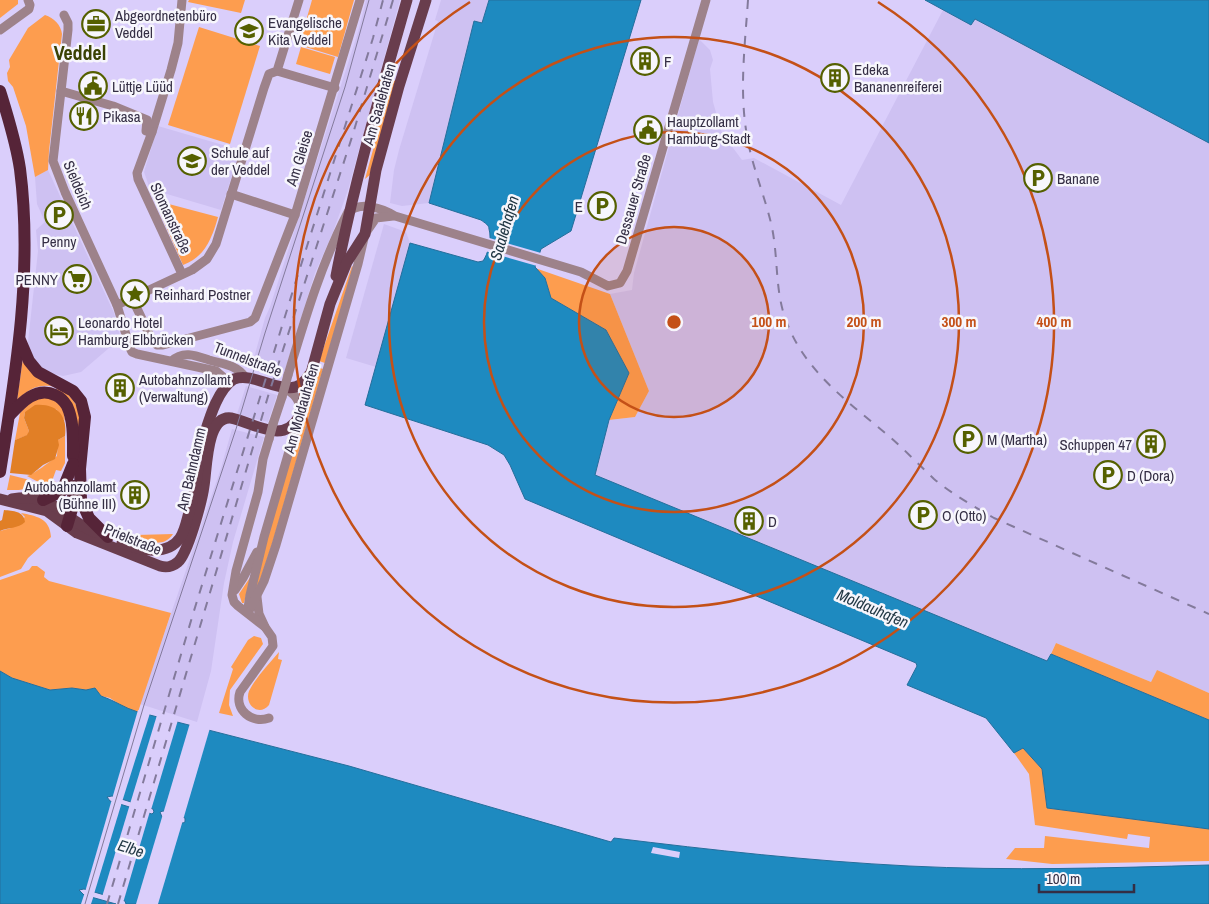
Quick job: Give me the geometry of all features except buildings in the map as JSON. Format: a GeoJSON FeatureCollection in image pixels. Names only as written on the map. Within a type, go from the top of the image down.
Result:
{"type":"FeatureCollection","features":[{"type":"Feature","properties":{"kind":"highway"},"geometry":{"type":"LineString","coordinates":[[0,91],[17,157],[23,204],[24,258],[19,338],[0,471]]}},
{"type":"Feature","properties":{"kind":"highway"},"geometry":{"type":"LineString","coordinates":[[19,338],[29,361],[38,372],[73,390],[81,401],[85,417],[80,469],[82,500],[89,518],[108,537]]}},
{"type":"Feature","properties":{"kind":"highway"},"geometry":{"type":"LineString","coordinates":[[9,416],[21,403],[33,395],[47,392],[60,398],[67,406],[71,419],[74,501],[66,521]]}},
{"type":"Feature","properties":{"kind":"highway"},"geometry":{"type":"LineString","coordinates":[[43,500],[62,491],[74,464]]}},
{"type":"Feature","properties":{"kind":"highway"},"geometry":{"type":"LineString","coordinates":[[66,521],[79,507],[82,500]]}},
{"type":"Feature","properties":{"kind":"main road","name":"Am Saalehafen"},"geometry":{"type":"LineString","coordinates":[[361,210],[377,102],[407,0]]}},
{"type":"Feature","properties":{"kind":"main road","name":"Am Saalehafen"},"geometry":{"type":"LineString","coordinates":[[361,210],[380,157],[399,86],[426,0]]}},
{"type":"Feature","properties":{"kind":"main road","name":"Am Moldauhafen"},"geometry":{"type":"LineString","coordinates":[[361,210],[365,234]]}},
{"type":"Feature","properties":{"kind":"main road"},"geometry":{"type":"LineString","coordinates":[[272,431],[289,429],[295,424],[299,416],[330,304],[361,210]]}},
{"type":"Feature","properties":{"kind":"main road"},"geometry":{"type":"LineString","coordinates":[[330,304],[347,262],[365,234]]}},
{"type":"Feature","properties":{"kind":"main road","name":"Tunnelstraße"},"geometry":{"type":"LineString","coordinates":[[245,377],[284,393],[302,384],[310,373]]}},
{"type":"Feature","properties":{"kind":"main road"},"geometry":{"type":"LineString","coordinates":[[227,418],[222,404],[224,389],[234,378],[245,377]]}},
{"type":"Feature","properties":{"kind":"main road","name":"Am Bahndamm"},"geometry":{"type":"LineString","coordinates":[[178,540],[184,530],[195,491],[200,450],[212,411],[224,389]]}},
{"type":"Feature","properties":{"kind":"main road","name":"Am Bahndamm"},"geometry":{"type":"LineString","coordinates":[[184,552],[203,492],[207,452],[218,422],[223,418],[227,418],[272,431]]}},
{"type":"Feature","properties":{"kind":"main road"},"geometry":{"type":"LineString","coordinates":[[3,500],[32,497],[43,500],[54,504],[66,521]]}},
{"type":"Feature","properties":{"kind":"main road"},"geometry":{"type":"LineString","coordinates":[[3,500],[39,507],[66,521]]}},
{"type":"Feature","properties":{"kind":"main road","name":"Prielstraße"},"geometry":{"type":"LineString","coordinates":[[66,521],[132,546],[154,550],[168,548],[178,540]]}},
{"type":"Feature","properties":{"kind":"main road","name":"Prielstraße"},"geometry":{"type":"LineString","coordinates":[[66,521],[77,533],[163,567],[173,566],[184,552]]}},
{"type":"Feature","properties":{"kind":"street","name":"Slomanstraße"},"geometry":{"type":"LineString","coordinates":[[182,0],[178,43],[152,132],[137,173],[138,179],[182,274]]}},
{"type":"Feature","properties":{"kind":"street"},"geometry":{"type":"LineString","coordinates":[[277,71],[300,0]]}},
{"type":"Feature","properties":{"kind":"street","name":"Am Gleise"},"geometry":{"type":"LineString","coordinates":[[132,298],[154,344],[163,345],[253,321],[295,215],[335,88],[360,0]]}},
{"type":"Feature","properties":{"kind":"street","name":"Dessauer Straße"},"geometry":{"type":"LineString","coordinates":[[394,216],[581,272],[608,286],[622,281],[627,271],[706,0]]}},
{"type":"Feature","properties":{"kind":"street"},"geometry":{"type":"LineString","coordinates":[[0,30],[29,8],[30,1]]}},
{"type":"Feature","properties":{"kind":"street","name":"Sieldeich"},"geometry":{"type":"LineString","coordinates":[[64,15],[68,26],[53,153],[54,165],[116,305],[130,348],[132,352],[137,354]]}},
{"type":"Feature","properties":{"kind":"street"},"geometry":{"type":"LineString","coordinates":[[116,305],[192,270],[207,258],[216,244],[269,74],[277,71],[335,88]]}},
{"type":"Feature","properties":{"kind":"street"},"geometry":{"type":"LineString","coordinates":[[61,92],[113,106],[147,120],[146,131],[152,132]]}},
{"type":"Feature","properties":{"kind":"street"},"geometry":{"type":"LineString","coordinates":[[231,194],[295,215]]}},
{"type":"Feature","properties":{"kind":"street"},"geometry":{"type":"LineString","coordinates":[[361,210],[377,208],[394,216]]}},
{"type":"Feature","properties":{"kind":"street"},"geometry":{"type":"LineString","coordinates":[[361,210],[384,216],[394,216]]}},
{"type":"Feature","properties":{"kind":"street","name":"Am Moldauhafen"},"geometry":{"type":"LineString","coordinates":[[232,595],[236,571],[258,492],[263,459],[311,300],[323,267],[361,210]]}},
{"type":"Feature","properties":{"kind":"street"},"geometry":{"type":"LineString","coordinates":[[365,234],[374,220],[384,216]]}},
{"type":"Feature","properties":{"kind":"street","name":"Am Moldauhafen"},"geometry":{"type":"LineString","coordinates":[[248,613],[258,594],[276,546],[365,234]]}},
{"type":"Feature","properties":{"kind":"street","name":"Tunnelstraße"},"geometry":{"type":"LineString","coordinates":[[137,354],[216,371],[223,377],[224,389]]}},
{"type":"Feature","properties":{"kind":"street","name":"Tunnelstraße"},"geometry":{"type":"LineString","coordinates":[[172,361],[181,356],[200,356],[237,368],[245,377]]}},
{"type":"Feature","properties":{"kind":"street","name":"Tunnelstraße"},"geometry":{"type":"LineString","coordinates":[[284,393],[297,397],[300,405],[299,416]]}},
{"type":"Feature","properties":{"kind":"street"},"geometry":{"type":"LineString","coordinates":[[248,613],[250,595],[264,537],[299,416]]}},
{"type":"Feature","properties":{"kind":"street"},"geometry":{"type":"LineString","coordinates":[[272,431],[286,440],[288,451]]}},
{"type":"Feature","properties":{"kind":"street"},"geometry":{"type":"LineString","coordinates":[[264,537],[232,595],[234,602],[265,627]]}},
{"type":"Feature","properties":{"kind":"street"},"geometry":{"type":"LineString","coordinates":[[258,594],[259,612],[265,627],[272,637],[273,646],[240,692],[238,700],[244,713],[251,718],[257,720],[269,718]]}},
{"type":"Feature","properties":{"kind":"shaded area"},"geometry":{"type":"Polygon","coordinates":[[[0,0],[18,0],[18,4],[0,18],[0,0]]]}},
{"type":"Feature","properties":{"kind":"shaded area"},"geometry":{"type":"Polygon","coordinates":[[[189,0],[245,0],[241,13],[188,2],[189,0]]]}},
{"type":"Feature","properties":{"kind":"shaded area"},"geometry":{"type":"Polygon","coordinates":[[[312,0],[354,0],[338,57],[299,45],[312,0]]]}},
{"type":"Feature","properties":{"kind":"shaded area"},"geometry":{"type":"Polygon","coordinates":[[[366,0],[400,0],[348,190],[333,232],[315,273],[284,373],[252,365],[265,318],[358,32],[366,0]]]}},
{"type":"Feature","properties":{"kind":"shaded area"},"geometry":{"type":"Polygon","coordinates":[[[441,0],[489,0],[482,23],[474,21],[429,203],[402,206],[390,203],[394,170],[438,21],[435,20],[441,0]]]}},
{"type":"Feature","properties":{"kind":"shaded area"},"geometry":{"type":"Polygon","coordinates":[[[943,10],[971,25],[975,18],[1209,143],[1209,693],[1157,670],[1151,682],[1056,643],[1047,661],[595,475],[609,420],[635,417],[649,391],[610,294],[632,290],[634,273],[699,39],[710,50],[713,60],[710,69],[713,102],[722,133],[742,160],[754,158],[841,205],[943,10]]]}},
{"type":"Feature","properties":{"kind":"shaded area"},"geometry":{"type":"Polygon","coordinates":[[[45,15],[56,22],[62,34],[48,170],[35,177],[26,126],[13,87],[8,81],[7,73],[10,67],[9,60],[28,28],[45,15]]]}},
{"type":"Feature","properties":{"kind":"shaded area"},"geometry":{"type":"Polygon","coordinates":[[[199,27],[260,46],[230,144],[168,125],[199,27]]]}},
{"type":"Feature","properties":{"kind":"shaded area"},"geometry":{"type":"Polygon","coordinates":[[[301,47],[335,57],[330,74],[296,64],[301,47]]]}},
{"type":"Feature","properties":{"kind":"shaded area"},"geometry":{"type":"Polygon","coordinates":[[[393,80],[397,82],[371,174],[365,179],[376,139],[377,127],[393,80]]]}},
{"type":"Feature","properties":{"kind":"shaded area","name":"Schule auf der Veddel"},"geometry":{"type":"Polygon","coordinates":[[[158,126],[240,150],[221,210],[150,189],[144,172],[158,126]]]}},
{"type":"Feature","properties":{"kind":"shaded area"},"geometry":{"type":"Polygon","coordinates":[[[48,170],[114,313],[122,344],[109,348],[81,372],[63,376],[50,373],[37,364],[28,342],[38,251],[36,230],[45,222],[37,204],[35,177],[48,170]]]}},
{"type":"Feature","properties":{"kind":"shaded area"},"geometry":{"type":"Polygon","coordinates":[[[165,203],[218,217],[210,239],[202,252],[191,262],[183,265],[158,208],[165,203]]]}},
{"type":"Feature","properties":{"kind":"shaded area"},"geometry":{"type":"Polygon","coordinates":[[[384,224],[406,232],[410,243],[376,367],[346,358],[384,224]]]}},
{"type":"Feature","properties":{"kind":"shaded area"},"geometry":{"type":"Polygon","coordinates":[[[353,267],[325,363],[319,361],[353,267]]]}},
{"type":"Feature","properties":{"kind":"shaded area"},"geometry":{"type":"Polygon","coordinates":[[[535,268],[610,294],[649,391],[635,417],[609,420],[629,373],[606,330],[551,298],[545,278],[535,268]]]}},
{"type":"Feature","properties":{"kind":"shaded area"},"geometry":{"type":"Polygon","coordinates":[[[23,358],[70,396],[79,411],[79,431],[56,387],[40,386],[26,392],[17,400],[23,358]]]}},
{"type":"Feature","properties":{"kind":"shaded area"},"geometry":{"type":"Polygon","coordinates":[[[317,367],[323,369],[273,541],[253,595],[264,550],[317,367]]]}},
{"type":"Feature","properties":{"kind":"shaded area"},"geometry":{"type":"Polygon","coordinates":[[[246,386],[277,395],[268,422],[237,414],[246,386]]]}},
{"type":"Feature","properties":{"kind":"shaded area"},"geometry":{"type":"Polygon","coordinates":[[[34,398],[50,398],[63,406],[65,421],[56,409],[25,412],[24,418],[29,431],[28,435],[15,440],[20,413],[34,398]]]}},
{"type":"Feature","properties":{"kind":"shaded area"},"geometry":{"type":"Polygon","coordinates":[[[35,405],[49,406],[59,412],[65,422],[65,436],[58,440],[59,445],[55,459],[43,465],[31,475],[10,473],[15,440],[27,435],[29,431],[24,418],[25,412],[35,405]]]}},
{"type":"Feature","properties":{"kind":"shaded area"},"geometry":{"type":"Polygon","coordinates":[[[232,429],[264,437],[233,542],[224,583],[211,671],[197,722],[140,704],[221,468],[232,429]]]}},
{"type":"Feature","properties":{"kind":"shaded area"},"geometry":{"type":"Polygon","coordinates":[[[65,436],[65,463],[61,471],[56,470],[52,481],[56,482],[53,486],[42,484],[27,476],[57,456],[58,440],[65,436]]]}},
{"type":"Feature","properties":{"kind":"shaded area"},"geometry":{"type":"Polygon","coordinates":[[[10,475],[26,479],[40,486],[7,490],[10,475]]]}},
{"type":"Feature","properties":{"kind":"shaded area"},"geometry":{"type":"Polygon","coordinates":[[[4,510],[20,514],[25,522],[19,526],[0,531],[0,521],[2,520],[4,510]]]}},
{"type":"Feature","properties":{"kind":"shaded area"},"geometry":{"type":"Polygon","coordinates":[[[21,513],[37,517],[45,522],[51,537],[28,558],[21,569],[0,577],[0,531],[11,528],[25,517],[21,513]]]}},
{"type":"Feature","properties":{"kind":"shaded area"},"geometry":{"type":"Polygon","coordinates":[[[173,534],[165,541],[156,543],[136,537],[136,535],[173,534]]]}},
{"type":"Feature","properties":{"kind":"shaded area"},"geometry":{"type":"Polygon","coordinates":[[[32,566],[37,566],[45,572],[44,577],[49,581],[171,613],[138,712],[126,709],[110,698],[101,696],[95,688],[86,690],[72,688],[50,690],[12,678],[0,671],[0,580],[29,570],[32,566]]]}},
{"type":"Feature","properties":{"kind":"shaded area"},"geometry":{"type":"Polygon","coordinates":[[[251,576],[244,603],[242,603],[239,594],[251,576]]]}},
{"type":"Feature","properties":{"kind":"shaded area"},"geometry":{"type":"Polygon","coordinates":[[[254,636],[261,638],[263,644],[230,690],[229,705],[233,716],[219,713],[233,669],[231,667],[248,640],[254,636]]]}},
{"type":"Feature","properties":{"kind":"shaded area"},"geometry":{"type":"Polygon","coordinates":[[[1056,643],[1151,682],[1157,670],[1209,693],[1209,720],[1051,654],[1056,643]]]}},
{"type":"Feature","properties":{"kind":"shaded area"},"geometry":{"type":"Polygon","coordinates":[[[279,652],[278,659],[282,660],[269,705],[261,710],[257,710],[250,705],[249,691],[279,652]]]}},
{"type":"Feature","properties":{"kind":"shaded area"},"geometry":{"type":"Polygon","coordinates":[[[1023,748],[1042,769],[1047,808],[1209,829],[1209,861],[1052,864],[1006,859],[1015,848],[1044,848],[1045,836],[1149,848],[1150,837],[1128,834],[1127,839],[1035,825],[1029,774],[1014,753],[1023,748]]]}},
{"type":"Feature","properties":{"kind":"water"},"geometry":{"type":"Polygon","coordinates":[[[489,0],[641,0],[571,231],[541,249],[535,267],[545,278],[551,298],[606,330],[629,373],[609,420],[595,475],[1047,661],[1051,654],[1209,720],[1209,829],[1047,808],[1042,769],[1023,748],[1014,753],[986,718],[907,685],[917,666],[916,663],[525,499],[504,455],[488,445],[365,405],[410,243],[478,262],[483,261],[488,250],[490,233],[485,223],[429,203],[474,21],[482,23],[489,0]]]}},
{"type":"Feature","properties":{"kind":"water"},"geometry":{"type":"Polygon","coordinates":[[[925,0],[1209,0],[1209,143],[975,19],[971,25],[925,0]]]}},
{"type":"Feature","properties":{"kind":"water","name":"Elbe"},"geometry":{"type":"Polygon","coordinates":[[[0,671],[12,678],[50,690],[72,688],[86,690],[95,688],[101,696],[138,712],[349,766],[611,842],[614,838],[798,858],[946,868],[1209,865],[1209,904],[126,904],[125,901],[84,889],[79,890],[84,895],[116,904],[0,904],[0,671]],[[112,796],[107,797],[110,801],[152,814],[154,812],[153,809],[112,796]],[[163,811],[160,812],[162,817],[185,822],[185,818],[163,811]]]}},
{"type":"Feature","properties":{"kind":"pier"},"geometry":{"type":"Polygon","coordinates":[[[486,237],[541,253],[537,266],[485,251],[486,237]]]}},
{"type":"Feature","properties":{"kind":"pier"},"geometry":{"type":"Polygon","coordinates":[[[138,710],[150,713],[122,802],[112,799],[138,710]]]}},
{"type":"Feature","properties":{"kind":"pier"},"geometry":{"type":"Polygon","coordinates":[[[157,715],[178,720],[151,810],[130,804],[157,715]]]}},
{"type":"Feature","properties":{"kind":"pier"},"geometry":{"type":"Polygon","coordinates":[[[190,723],[210,728],[183,820],[163,814],[190,723]]]}},
{"type":"Feature","properties":{"kind":"pier"},"geometry":{"type":"Polygon","coordinates":[[[112,799],[122,802],[94,894],[85,892],[112,799]]]}},
{"type":"Feature","properties":{"kind":"pier"},"geometry":{"type":"Polygon","coordinates":[[[130,804],[150,811],[123,903],[102,897],[130,804]]]}},
{"type":"Feature","properties":{"kind":"pier"},"geometry":{"type":"Polygon","coordinates":[[[163,814],[183,820],[158,904],[136,904],[163,814]]]}},
{"type":"Feature","properties":{"kind":"pier"},"geometry":{"type":"Polygon","coordinates":[[[653,847],[680,852],[679,858],[651,853],[653,847]]]}},
{"type":"Feature","properties":{"kind":"pier"},"geometry":{"type":"Polygon","coordinates":[[[85,892],[94,895],[91,904],[81,904],[85,892]]]}},
{"type":"Feature","properties":{"kind":"tram line"},"geometry":{"type":"LineString","coordinates":[[85,904],[144,705],[236,429],[265,333],[345,87],[369,0]]}},
{"type":"Feature","properties":{"kind":"railway"},"geometry":{"type":"LineString","coordinates":[[107,904],[193,614],[373,38],[383,0]]}},
{"type":"Feature","properties":{"kind":"railway"},"geometry":{"type":"LineString","coordinates":[[118,904],[269,393],[352,137],[393,0]]}},
{"type":"Feature","properties":{"kind":"railway"},"geometry":{"type":"LineString","coordinates":[[748,0],[743,85],[747,136],[771,223],[778,286],[783,311],[795,341],[806,357],[845,400],[896,442],[934,479],[963,500],[994,518],[1209,614]]}},
{"type":"Feature","properties":{"kind":"place","name":"Abgeordnetenbüro Veddel"},"geometry":{"type":"Point","coordinates":[96,24]}},
{"type":"Feature","properties":{"kind":"place","name":"Evangelische Kita Veddel"},"geometry":{"type":"Point","coordinates":[249,31]}},
{"type":"Feature","properties":{"kind":"place","name":"F"},"geometry":{"type":"Point","coordinates":[645,61]}},
{"type":"Feature","properties":{"kind":"place","name":"Edeka Bananenreiferei"},"geometry":{"type":"Point","coordinates":[835,78]}},
{"type":"Feature","properties":{"kind":"place","name":"Lüttje Lüüd"},"geometry":{"type":"Point","coordinates":[93,86]}},
{"type":"Feature","properties":{"kind":"place","name":"Pikasa"},"geometry":{"type":"Point","coordinates":[84,116]}},
{"type":"Feature","properties":{"kind":"place","name":"Hauptzollamt Hamburg-Stadt"},"geometry":{"type":"Point","coordinates":[648,130]}},
{"type":"Feature","properties":{"kind":"place","name":"Schule auf der Veddel"},"geometry":{"type":"Point","coordinates":[192,161]}},
{"type":"Feature","properties":{"kind":"place","name":"Banane"},"geometry":{"type":"Point","coordinates":[1038,178]}},
{"type":"Feature","properties":{"kind":"place","name":"E"},"geometry":{"type":"Point","coordinates":[602,206]}},
{"type":"Feature","properties":{"kind":"place","name":"Penny"},"geometry":{"type":"Point","coordinates":[59,215]}},
{"type":"Feature","properties":{"kind":"place","name":"PENNY"},"geometry":{"type":"Point","coordinates":[77,279]}},
{"type":"Feature","properties":{"kind":"place","name":"Reinhard Postner"},"geometry":{"type":"Point","coordinates":[135,294]}},
{"type":"Feature","properties":{"kind":"place","name":"Leonardo Hotel Hamburg Elbbrücken"},"geometry":{"type":"Point","coordinates":[59,331]}},
{"type":"Feature","properties":{"kind":"place","name":"Autobahnzollamt (Verwaltung)"},"geometry":{"type":"Point","coordinates":[120,388]}},
{"type":"Feature","properties":{"kind":"place","name":"M (Martha)"},"geometry":{"type":"Point","coordinates":[968,439]}},
{"type":"Feature","properties":{"kind":"place","name":"Schuppen 47"},"geometry":{"type":"Point","coordinates":[1151,444]}},
{"type":"Feature","properties":{"kind":"place","name":"D (Dora)"},"geometry":{"type":"Point","coordinates":[1108,475]}},
{"type":"Feature","properties":{"kind":"place","name":"Autobahnzollamt (Bühne III)"},"geometry":{"type":"Point","coordinates":[135,495]}},
{"type":"Feature","properties":{"kind":"place","name":"O (Otto)"},"geometry":{"type":"Point","coordinates":[923,515]}},
{"type":"Feature","properties":{"kind":"place","name":"D"},"geometry":{"type":"Point","coordinates":[749,521]}},
{"type":"Feature","properties":{"kind":"district","name":"Veddel"},"geometry":{"type":"Point","coordinates":[80,52]}},
{"type":"Feature","properties":{"kind":"water label","name":"Saalehafen"},"geometry":{"type":"Point","coordinates":[504,228]}},
{"type":"Feature","properties":{"kind":"water label","name":"Moldauhafen"},"geometry":{"type":"Point","coordinates":[873,608]}}]}
